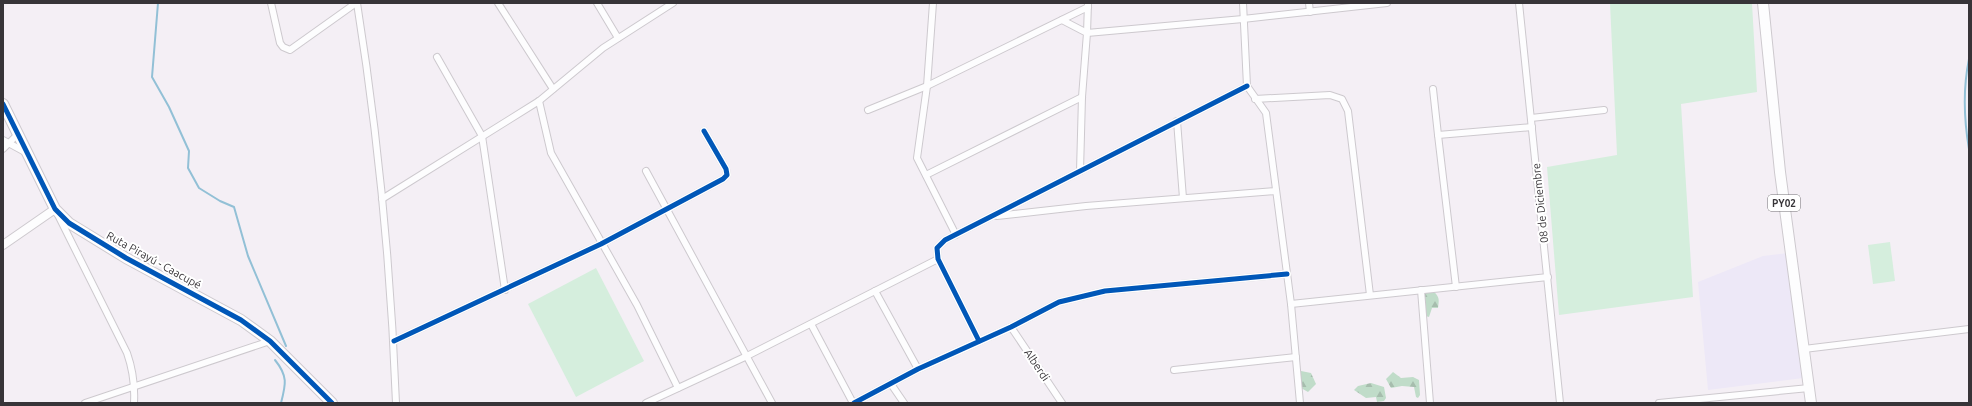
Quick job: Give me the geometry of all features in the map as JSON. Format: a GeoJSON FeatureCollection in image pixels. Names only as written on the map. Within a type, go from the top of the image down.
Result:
{"type":"FeatureCollection","features":[{"type":"Feature","properties":{"kind":"main road","name":"PY02"},"geometry":{"type":"LineString","coordinates":[[1763,3],[1779,164],[1811,403]]}},
{"type":"Feature","properties":{"kind":"main road","name":"Ruta Pirayú - Caacupé"},"geometry":{"type":"LineString","coordinates":[[3,104],[17,135],[55,209],[69,223],[126,258],[241,320],[270,341],[332,403]]}},
{"type":"Feature","properties":{"kind":"street"},"geometry":{"type":"LineString","coordinates":[[271,3],[280,43],[283,47],[290,50],[357,3],[373,114],[382,199],[394,341],[396,403]]}},
{"type":"Feature","properties":{"kind":"street"},"geometry":{"type":"LineString","coordinates":[[498,3],[554,89]]}},
{"type":"Feature","properties":{"kind":"street"},"geometry":{"type":"LineString","coordinates":[[597,3],[618,38]]}},
{"type":"Feature","properties":{"kind":"street"},"geometry":{"type":"LineString","coordinates":[[382,199],[539,101],[603,48],[673,3]]}},
{"type":"Feature","properties":{"kind":"street"},"geometry":{"type":"LineString","coordinates":[[933,3],[927,86],[917,158],[956,235]]}},
{"type":"Feature","properties":{"kind":"street"},"geometry":{"type":"LineString","coordinates":[[1242,3],[1247,86],[1266,113],[1291,304],[1300,403]]}},
{"type":"Feature","properties":{"kind":"street"},"geometry":{"type":"LineString","coordinates":[[1310,3],[1310,12]]}},
{"type":"Feature","properties":{"kind":"street"},"geometry":{"type":"LineString","coordinates":[[1062,20],[1087,33],[1243,19],[1387,3]]}},
{"type":"Feature","properties":{"kind":"street","name":"08 de Diciembre"},"geometry":{"type":"LineString","coordinates":[[1519,3],[1560,403]]}},
{"type":"Feature","properties":{"kind":"street"},"geometry":{"type":"LineString","coordinates":[[868,110],[927,86],[1062,20],[1088,5]]}},
{"type":"Feature","properties":{"kind":"street"},"geometry":{"type":"LineString","coordinates":[[1080,171],[1082,97],[1088,5]]}},
{"type":"Feature","properties":{"kind":"street"},"geometry":{"type":"LineString","coordinates":[[437,58],[482,136],[505,290]]}},
{"type":"Feature","properties":{"kind":"street"},"geometry":{"type":"LineString","coordinates":[[979,341],[938,260],[937,248],[956,235],[1247,86]]}},
{"type":"Feature","properties":{"kind":"street"},"geometry":{"type":"LineString","coordinates":[[1433,89],[1456,287]]}},
{"type":"Feature","properties":{"kind":"street"},"geometry":{"type":"LineString","coordinates":[[1256,99],[1330,94],[1342,99],[1348,111],[1370,295]]}},
{"type":"Feature","properties":{"kind":"street"},"geometry":{"type":"LineString","coordinates":[[926,175],[1082,97]]}},
{"type":"Feature","properties":{"kind":"street"},"geometry":{"type":"LineString","coordinates":[[539,101],[551,153],[601,244],[637,305],[678,388]]}},
{"type":"Feature","properties":{"kind":"street"},"geometry":{"type":"LineString","coordinates":[[1531,118],[1604,110]]}},
{"type":"Feature","properties":{"kind":"street"},"geometry":{"type":"LineString","coordinates":[[1177,122],[1183,198]]}},
{"type":"Feature","properties":{"kind":"street"},"geometry":{"type":"LineString","coordinates":[[1438,135],[1532,127]]}},
{"type":"Feature","properties":{"kind":"street"},"geometry":{"type":"LineString","coordinates":[[394,341],[601,244],[723,179],[727,175],[726,169],[704,131]]}},
{"type":"Feature","properties":{"kind":"street"},"geometry":{"type":"LineString","coordinates":[[3,149],[17,135]]}},
{"type":"Feature","properties":{"kind":"street"},"geometry":{"type":"LineString","coordinates":[[3,140],[26,152]]}},
{"type":"Feature","properties":{"kind":"street"},"geometry":{"type":"LineString","coordinates":[[646,171],[772,403]]}},
{"type":"Feature","properties":{"kind":"street"},"geometry":{"type":"LineString","coordinates":[[993,216],[1183,198],[1276,191]]}},
{"type":"Feature","properties":{"kind":"street"},"geometry":{"type":"LineString","coordinates":[[3,245],[55,209],[126,353],[132,369],[135,385],[134,403]]}},
{"type":"Feature","properties":{"kind":"street"},"geometry":{"type":"LineString","coordinates":[[646,403],[747,356],[938,260]]}},
{"type":"Feature","properties":{"kind":"street"},"geometry":{"type":"LineString","coordinates":[[811,324],[853,403],[918,369],[1059,302],[1105,291],[1287,274]]}},
{"type":"Feature","properties":{"kind":"street"},"geometry":{"type":"LineString","coordinates":[[1291,304],[1548,277]]}},
{"type":"Feature","properties":{"kind":"street"},"geometry":{"type":"LineString","coordinates":[[1421,290],[1430,403]]}},
{"type":"Feature","properties":{"kind":"street"},"geometry":{"type":"LineString","coordinates":[[875,291],[918,369]]}},
{"type":"Feature","properties":{"kind":"street","name":"Alberdi"},"geometry":{"type":"LineString","coordinates":[[1011,326],[1062,403]]}},
{"type":"Feature","properties":{"kind":"street"},"geometry":{"type":"LineString","coordinates":[[1804,349],[1969,329]]}},
{"type":"Feature","properties":{"kind":"street"},"geometry":{"type":"LineString","coordinates":[[85,403],[270,341]]}},
{"type":"Feature","properties":{"kind":"street"},"geometry":{"type":"LineString","coordinates":[[1174,370],[1296,357]]}},
{"type":"Feature","properties":{"kind":"street"},"geometry":{"type":"LineString","coordinates":[[891,384],[904,403]]}},
{"type":"Feature","properties":{"kind":"street"},"geometry":{"type":"LineString","coordinates":[[1658,403],[1809,388]]}},
{"type":"Feature","properties":{"kind":"shaded area"},"geometry":{"type":"Polygon","coordinates":[[[1788,253],[1803,378],[1708,390],[1698,282],[1763,256],[1788,253]]]}},
{"type":"Feature","properties":{"kind":"green space"},"geometry":{"type":"Polygon","coordinates":[[[1610,3],[1752,3],[1757,92],[1681,104],[1693,297],[1559,315],[1547,167],[1617,155],[1610,3]]]}},
{"type":"Feature","properties":{"kind":"green space"},"geometry":{"type":"Polygon","coordinates":[[[1890,242],[1895,281],[1873,284],[1868,245],[1890,242]]]}},
{"type":"Feature","properties":{"kind":"green space"},"geometry":{"type":"Polygon","coordinates":[[[596,268],[644,361],[576,397],[528,304],[596,268]]]}},
{"type":"Feature","properties":{"kind":"green space"},"geometry":{"type":"Polygon","coordinates":[[[1426,292],[1434,292],[1439,299],[1438,308],[1432,308],[1429,317],[1426,316],[1424,297],[1426,292]]]}},
{"type":"Feature","properties":{"kind":"green space"},"geometry":{"type":"Polygon","coordinates":[[[1301,371],[1311,373],[1316,384],[1308,392],[1301,388],[1301,371]]]}},
{"type":"Feature","properties":{"kind":"green space"},"geometry":{"type":"Polygon","coordinates":[[[1393,372],[1401,378],[1413,377],[1419,380],[1420,395],[1418,398],[1416,397],[1414,387],[1402,386],[1391,388],[1386,379],[1393,372]]]}},
{"type":"Feature","properties":{"kind":"green space"},"geometry":{"type":"Polygon","coordinates":[[[1371,383],[1384,387],[1386,398],[1384,401],[1377,402],[1376,397],[1366,398],[1354,390],[1358,386],[1371,383]]]}},
{"type":"Feature","properties":{"kind":"waterway"},"geometry":{"type":"LineString","coordinates":[[158,3],[152,77],[169,107],[189,151],[188,168],[199,188],[220,201],[234,207],[248,256],[286,346]]}},
{"type":"Feature","properties":{"kind":"waterway"},"geometry":{"type":"LineString","coordinates":[[1969,59],[1965,104],[1969,149]]}},
{"type":"Feature","properties":{"kind":"waterway"},"geometry":{"type":"LineString","coordinates":[[275,360],[282,371],[285,380],[281,403]]}},
{"type":"Feature","properties":{"kind":"cycle path"},"geometry":{"type":"LineString","coordinates":[[979,341],[938,259],[937,248],[945,240],[1247,86]]}},
{"type":"Feature","properties":{"kind":"cycle path"},"geometry":{"type":"LineString","coordinates":[[3,104],[55,209],[69,223],[126,258],[241,320],[270,341],[332,403]]}},
{"type":"Feature","properties":{"kind":"cycle path"},"geometry":{"type":"LineString","coordinates":[[394,341],[601,244],[723,179],[727,175],[726,169],[704,131]]}},
{"type":"Feature","properties":{"kind":"cycle path"},"geometry":{"type":"LineString","coordinates":[[854,403],[918,369],[1011,327],[1059,302],[1105,291],[1287,274]]}}]}
